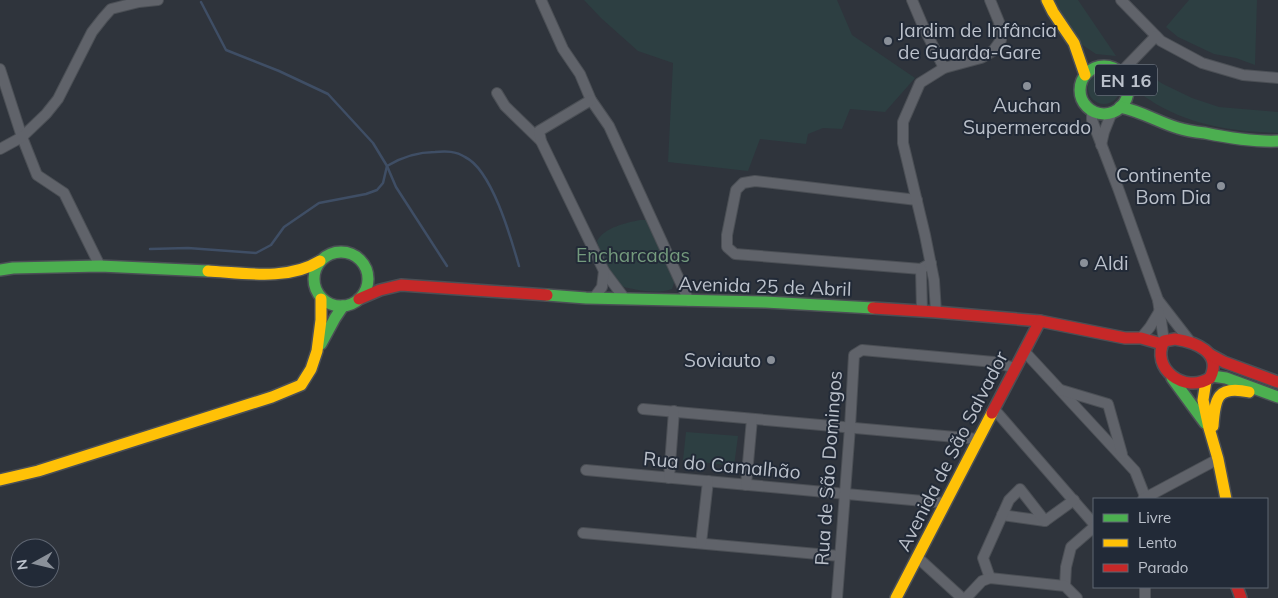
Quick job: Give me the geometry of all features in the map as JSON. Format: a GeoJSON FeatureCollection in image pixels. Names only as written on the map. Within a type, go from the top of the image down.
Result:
{"type":"FeatureCollection","features":[{"type":"Feature","properties":{"kind":"main road","name":"EN 16"},"geometry":{"type":"LineString","coordinates":[[1047,0],[1074,43],[1085,75]]}},
{"type":"Feature","properties":{"kind":"main road","name":"EN 16"},"geometry":{"type":"LineString","coordinates":[[1074,43],[1103,66]]}},
{"type":"Feature","properties":{"kind":"main road","name":"EN 16"},"geometry":{"type":"LineString","coordinates":[[1116,110],[1126,98],[1128,92],[1126,79],[1122,73],[1110,66],[1096,67],[1090,70],[1082,80],[1080,92],[1082,100],[1092,111],[1105,114],[1116,110],[1132,108],[1179,128],[1245,141],[1278,141]]}},
{"type":"Feature","properties":{"kind":"main road","name":"EN 16"},"geometry":{"type":"LineString","coordinates":[[1128,92],[1134,99],[1147,106],[1211,134]]}},
{"type":"Feature","properties":{"kind":"main road","name":"Avenida 25 de Abril"},"geometry":{"type":"LineString","coordinates":[[274,274],[292,272],[315,265],[326,256],[341,252],[356,256],[377,278],[401,285],[594,298],[765,302],[936,312],[1040,321],[1125,338],[1141,338],[1163,342]]}},
{"type":"Feature","properties":{"kind":"main road"},"geometry":{"type":"LineString","coordinates":[[310,289],[314,283],[314,275],[320,261]]}},
{"type":"Feature","properties":{"kind":"main road"},"geometry":{"type":"LineString","coordinates":[[0,268],[100,266],[274,274],[310,289],[328,303],[335,306],[343,306]]}},
{"type":"Feature","properties":{"kind":"main road"},"geometry":{"type":"LineString","coordinates":[[359,300],[367,285],[366,268]]}},
{"type":"Feature","properties":{"kind":"main road","name":"Avenida 25 de Abril"},"geometry":{"type":"LineString","coordinates":[[343,306],[380,290],[401,285]]}},
{"type":"Feature","properties":{"kind":"main road"},"geometry":{"type":"LineString","coordinates":[[310,289],[321,320],[317,351]]}},
{"type":"Feature","properties":{"kind":"main road"},"geometry":{"type":"LineString","coordinates":[[0,480],[38,471],[272,397],[301,385],[311,369],[317,351],[343,306]]}},
{"type":"Feature","properties":{"kind":"main road","name":"Avenida de São Salvador"},"geometry":{"type":"LineString","coordinates":[[896,598],[1040,321]]}},
{"type":"Feature","properties":{"kind":"main road","name":"Avenida 25 de Abril"},"geometry":{"type":"LineString","coordinates":[[1125,338],[1162,362]]}},
{"type":"Feature","properties":{"kind":"main road"},"geometry":{"type":"LineString","coordinates":[[1210,433],[1162,362],[1160,350],[1163,342],[1175,339],[1190,341],[1224,362],[1278,382]]}},
{"type":"Feature","properties":{"kind":"main road"},"geometry":{"type":"LineString","coordinates":[[1210,355],[1213,365],[1204,400],[1226,498]]}},
{"type":"Feature","properties":{"kind":"main road"},"geometry":{"type":"LineString","coordinates":[[1170,374],[1183,383],[1195,384],[1209,378],[1226,378],[1278,397]]}},
{"type":"Feature","properties":{"kind":"main road"},"geometry":{"type":"LineString","coordinates":[[1210,433],[1215,406],[1222,393],[1234,389],[1252,393],[1264,392]]}},
{"type":"Feature","properties":{"kind":"street"},"geometry":{"type":"LineString","coordinates":[[0,149],[22,137],[46,114],[58,99],[92,32],[111,9],[139,2],[158,0]]}},
{"type":"Feature","properties":{"kind":"street"},"geometry":{"type":"LineString","coordinates":[[541,0],[563,48],[609,126],[689,301]]}},
{"type":"Feature","properties":{"kind":"street"},"geometry":{"type":"LineString","coordinates":[[912,0],[944,68]]}},
{"type":"Feature","properties":{"kind":"street"},"geometry":{"type":"LineString","coordinates":[[936,312],[934,280],[903,142],[903,122],[920,82],[944,68],[981,58],[993,51],[1000,40],[999,22],[990,0]]}},
{"type":"Feature","properties":{"kind":"street"},"geometry":{"type":"LineString","coordinates":[[1121,0],[1161,41],[1202,63],[1243,76],[1278,78]]}},
{"type":"Feature","properties":{"kind":"street"},"geometry":{"type":"LineString","coordinates":[[1122,73],[1156,36]]}},
{"type":"Feature","properties":{"kind":"street"},"geometry":{"type":"LineString","coordinates":[[0,68],[22,137],[37,175],[64,193],[100,266]]}},
{"type":"Feature","properties":{"kind":"street"},"geometry":{"type":"LineString","coordinates":[[498,93],[505,106],[541,141]]}},
{"type":"Feature","properties":{"kind":"street"},"geometry":{"type":"LineString","coordinates":[[592,100],[539,131],[541,141],[604,270],[625,299]]}},
{"type":"Feature","properties":{"kind":"street"},"geometry":{"type":"LineString","coordinates":[[1101,146],[1104,132],[1116,110]]}},
{"type":"Feature","properties":{"kind":"street"},"geometry":{"type":"LineString","coordinates":[[1092,111],[1092,120],[1101,146],[1158,300],[1163,342]]}},
{"type":"Feature","properties":{"kind":"street"},"geometry":{"type":"LineString","coordinates":[[917,200],[755,181],[743,183],[736,190],[727,234],[727,247],[735,254],[921,269],[930,263]]}},
{"type":"Feature","properties":{"kind":"street"},"geometry":{"type":"LineString","coordinates":[[921,269],[922,311]]}},
{"type":"Feature","properties":{"kind":"street"},"geometry":{"type":"LineString","coordinates":[[594,298],[602,287],[604,270]]}},
{"type":"Feature","properties":{"kind":"street"},"geometry":{"type":"LineString","coordinates":[[1158,300],[1190,341]]}},
{"type":"Feature","properties":{"kind":"street"},"geometry":{"type":"LineString","coordinates":[[1141,338],[1160,312]]}},
{"type":"Feature","properties":{"kind":"street","name":"Rua de São Domingos"},"geometry":{"type":"LineString","coordinates":[[837,598],[854,355],[862,350],[994,362],[1015,368]]}},
{"type":"Feature","properties":{"kind":"street"},"geometry":{"type":"LineString","coordinates":[[1024,351],[1135,471],[1145,498]]}},
{"type":"Feature","properties":{"kind":"street"},"geometry":{"type":"LineString","coordinates":[[1060,390],[1108,404],[1123,458]]}},
{"type":"Feature","properties":{"kind":"street"},"geometry":{"type":"LineString","coordinates":[[643,408],[978,439]]}},
{"type":"Feature","properties":{"kind":"street"},"geometry":{"type":"LineString","coordinates":[[994,409],[1074,500],[1093,525]]}},
{"type":"Feature","properties":{"kind":"street"},"geometry":{"type":"LineString","coordinates":[[669,478],[674,411]]}},
{"type":"Feature","properties":{"kind":"street"},"geometry":{"type":"LineString","coordinates":[[746,485],[752,418]]}},
{"type":"Feature","properties":{"kind":"street"},"geometry":{"type":"LineString","coordinates":[[1147,498],[1218,459]]}},
{"type":"Feature","properties":{"kind":"street","name":"Rua do Camalhão"},"geometry":{"type":"LineString","coordinates":[[586,470],[945,503]]}},
{"type":"Feature","properties":{"kind":"street"},"geometry":{"type":"LineString","coordinates":[[701,543],[708,481]]}},
{"type":"Feature","properties":{"kind":"street"},"geometry":{"type":"LineString","coordinates":[[990,578],[983,558],[1009,500],[1020,489],[1045,522]]}},
{"type":"Feature","properties":{"kind":"street"},"geometry":{"type":"LineString","coordinates":[[1002,515],[1045,522],[1074,500]]}},
{"type":"Feature","properties":{"kind":"street"},"geometry":{"type":"LineString","coordinates":[[1065,586],[1066,567],[1071,547],[1093,527]]}},
{"type":"Feature","properties":{"kind":"street"},"geometry":{"type":"LineString","coordinates":[[583,533],[840,556]]}},
{"type":"Feature","properties":{"kind":"street"},"geometry":{"type":"LineString","coordinates":[[917,557],[962,598]]}},
{"type":"Feature","properties":{"kind":"street"},"geometry":{"type":"LineString","coordinates":[[966,598],[982,581],[990,578],[1065,586],[1077,598]]}},
{"type":"Feature","properties":{"kind":"green space"},"geometry":{"type":"Polygon","coordinates":[[[584,0],[837,0],[852,35],[915,78],[885,112],[850,109],[842,129],[823,128],[808,134],[806,144],[760,139],[748,171],[668,162],[673,63],[638,51],[584,0]]]}},
{"type":"Feature","properties":{"kind":"green space"},"geometry":{"type":"Polygon","coordinates":[[[1051,0],[1078,0],[1116,56],[1096,54],[1081,44],[1051,0]]]}},
{"type":"Feature","properties":{"kind":"green space"},"geometry":{"type":"Polygon","coordinates":[[[1189,0],[1257,0],[1255,65],[1236,58],[1214,54],[1178,37],[1166,27],[1189,0]]]}},
{"type":"Feature","properties":{"kind":"green space"},"geometry":{"type":"Polygon","coordinates":[[[1138,68],[1163,84],[1192,98],[1219,107],[1278,112],[1278,133],[1230,129],[1201,123],[1171,112],[1142,95],[1138,90],[1135,82],[1138,68]]]}},
{"type":"Feature","properties":{"kind":"green space"},"geometry":{"type":"Polygon","coordinates":[[[1104,72],[1110,73],[1115,77],[1119,82],[1119,94],[1115,99],[1110,103],[1104,104],[1098,103],[1093,99],[1089,94],[1088,88],[1089,82],[1093,77],[1098,73],[1104,72]]]}},
{"type":"Feature","properties":{"kind":"green space","name":"Encharcadas"},"geometry":{"type":"Polygon","coordinates":[[[640,220],[652,220],[678,276],[672,289],[665,291],[636,290],[615,285],[597,241],[610,229],[640,220]]]}},
{"type":"Feature","properties":{"kind":"green space"},"geometry":{"type":"Polygon","coordinates":[[[686,432],[738,436],[734,466],[683,460],[686,432]]]}},
{"type":"Feature","properties":{"kind":"waterway"},"geometry":{"type":"LineString","coordinates":[[201,2],[226,50],[279,71],[328,94],[373,143],[387,166],[396,187],[447,266]]}},
{"type":"Feature","properties":{"kind":"waterway"},"geometry":{"type":"LineString","coordinates":[[150,249],[188,248],[256,253],[271,245],[284,227],[319,203],[377,190],[383,183],[387,166],[416,154],[447,152],[465,157],[475,164],[484,176],[499,206],[519,266]]}},
{"type":"Feature","properties":{"kind":"traffic: fast"},"geometry":{"type":"LineString","coordinates":[[1104,66],[1113,68],[1121,73],[1126,81],[1128,90],[1126,99],[1121,107],[1113,112],[1104,114],[1095,112],[1087,107],[1082,99],[1080,90],[1082,81],[1087,73],[1095,68],[1104,66]]}},
{"type":"Feature","properties":{"kind":"traffic: fast"},"geometry":{"type":"LineString","coordinates":[[1120,107],[1188,131],[1241,139],[1278,141]]}},
{"type":"Feature","properties":{"kind":"traffic: fast"},"geometry":{"type":"LineString","coordinates":[[336,252],[346,252],[356,256],[364,264],[368,279],[364,294],[356,302],[346,306],[336,306],[326,302],[318,294],[314,284],[314,274],[318,264],[326,256],[336,252]]}},
{"type":"Feature","properties":{"kind":"traffic: fast"},"geometry":{"type":"LineString","coordinates":[[0,270],[100,266],[208,271]]}},
{"type":"Feature","properties":{"kind":"traffic: fast"},"geometry":{"type":"LineString","coordinates":[[547,295],[586,298],[765,302],[873,308]]}},
{"type":"Feature","properties":{"kind":"traffic: fast"},"geometry":{"type":"LineString","coordinates":[[321,344],[343,306]]}},
{"type":"Feature","properties":{"kind":"traffic: fast"},"geometry":{"type":"LineString","coordinates":[[1212,376],[1226,378],[1278,397]]}},
{"type":"Feature","properties":{"kind":"traffic: fast"},"geometry":{"type":"LineString","coordinates":[[1172,378],[1205,423]]}},
{"type":"Feature","properties":{"kind":"traffic: slow"},"geometry":{"type":"LineString","coordinates":[[1047,0],[1074,43],[1085,75]]}},
{"type":"Feature","properties":{"kind":"traffic: slow"},"geometry":{"type":"LineString","coordinates":[[208,271],[251,274],[280,273],[294,271],[320,261]]}},
{"type":"Feature","properties":{"kind":"traffic: slow"},"geometry":{"type":"LineString","coordinates":[[0,480],[38,471],[272,397],[301,385],[311,369],[317,351],[321,320],[321,299]]}},
{"type":"Feature","properties":{"kind":"traffic: slow"},"geometry":{"type":"LineString","coordinates":[[1206,381],[1203,400],[1226,498]]}},
{"type":"Feature","properties":{"kind":"traffic: slow"},"geometry":{"type":"LineString","coordinates":[[1213,426],[1217,401],[1224,392],[1230,390],[1249,392]]}},
{"type":"Feature","properties":{"kind":"traffic: slow"},"geometry":{"type":"LineString","coordinates":[[896,598],[992,413]]}},
{"type":"Feature","properties":{"kind":"traffic: jam"},"geometry":{"type":"LineString","coordinates":[[359,299],[380,290],[401,285],[547,295]]}},
{"type":"Feature","properties":{"kind":"traffic: jam"},"geometry":{"type":"LineString","coordinates":[[873,308],[1040,321],[1125,338],[1141,338],[1162,344]]}},
{"type":"Feature","properties":{"kind":"traffic: jam"},"geometry":{"type":"LineString","coordinates":[[992,413],[1040,321]]}},
{"type":"Feature","properties":{"kind":"traffic: jam"},"geometry":{"type":"LineString","coordinates":[[1175,339],[1198,346],[1210,355],[1213,361],[1210,378],[1190,383],[1172,376],[1162,361],[1161,351],[1164,341],[1175,339]]}},
{"type":"Feature","properties":{"kind":"traffic: jam"},"geometry":{"type":"LineString","coordinates":[[1211,355],[1224,362],[1278,382]]}},
{"type":"Feature","properties":{"kind":"traffic: jam"},"geometry":{"type":"LineString","coordinates":[[1237,588],[1241,598]]}},
{"type":"Feature","properties":{"kind":"place","name":"Jardim de Infância de Guarda-Gare"},"geometry":{"type":"Point","coordinates":[888,41]}},
{"type":"Feature","properties":{"kind":"place","name":"Auchan Supermercado"},"geometry":{"type":"Point","coordinates":[1027,86]}},
{"type":"Feature","properties":{"kind":"place","name":"Continente Bom Dia"},"geometry":{"type":"Point","coordinates":[1221,186]}},
{"type":"Feature","properties":{"kind":"place","name":"Aldi"},"geometry":{"type":"Point","coordinates":[1084,263]}},
{"type":"Feature","properties":{"kind":"place","name":"Soviauto"},"geometry":{"type":"Point","coordinates":[771,360]}}]}
